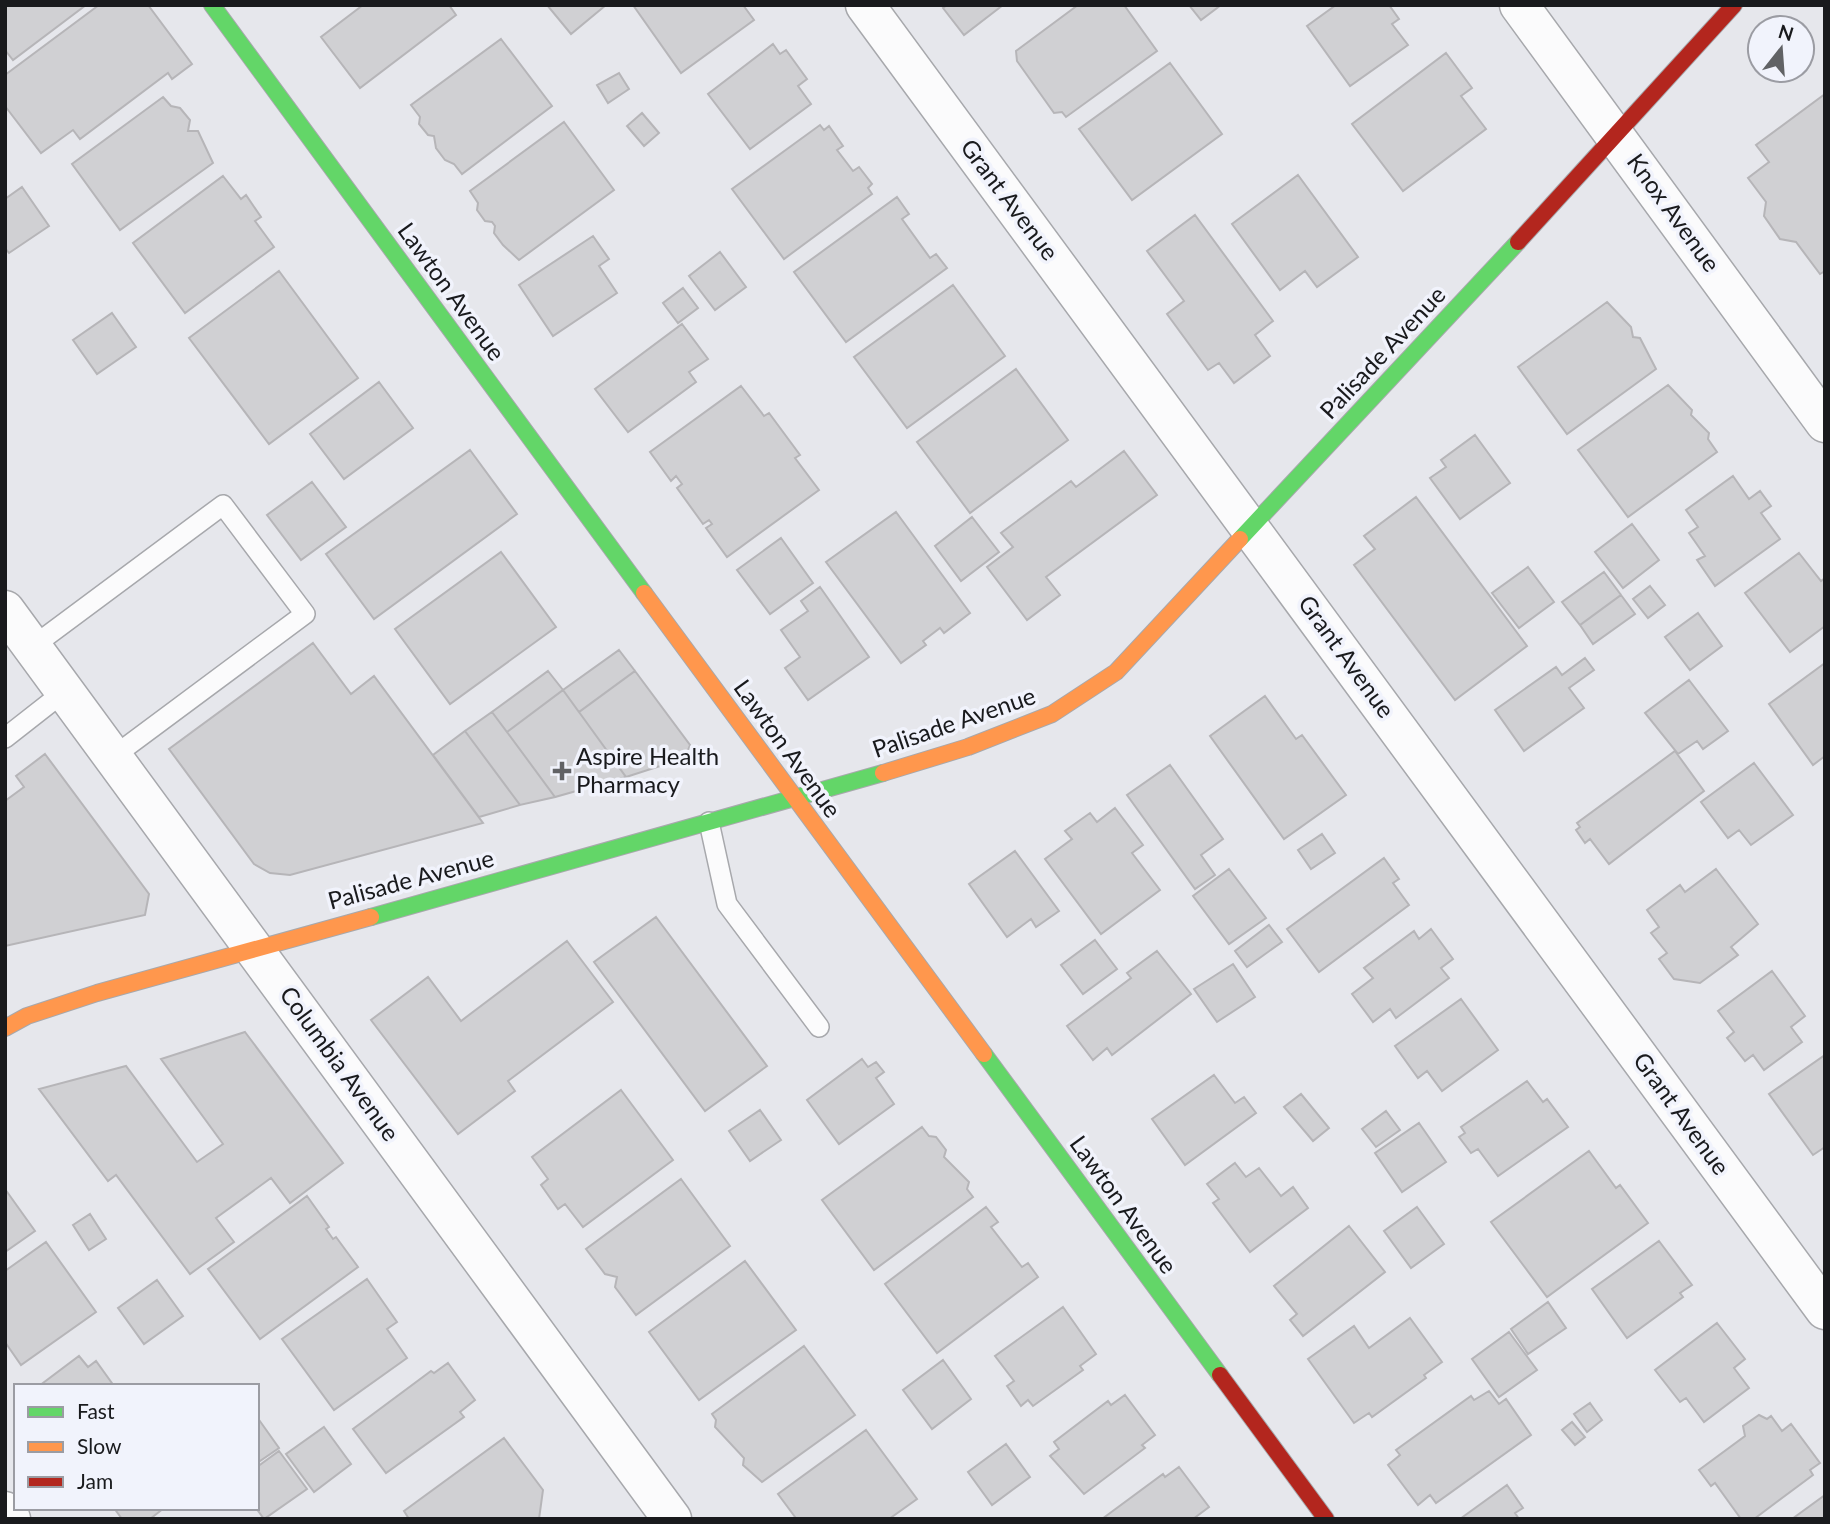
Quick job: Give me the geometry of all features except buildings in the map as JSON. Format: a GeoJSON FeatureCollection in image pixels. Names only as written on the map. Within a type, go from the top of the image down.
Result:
{"type":"FeatureCollection","features":[{"type":"Feature","properties":{"kind":"main road","name":"Lawton Avenue"},"geometry":{"type":"LineString","coordinates":[[212,5],[1326,1519]]}},
{"type":"Feature","properties":{"kind":"main road","name":"Palisade Avenue"},"geometry":{"type":"LineString","coordinates":[[5,1028],[27,1016],[97,993],[254,947],[796,799],[968,747],[1052,713],[1116,672],[1617,136],[1734,5]]}},
{"type":"Feature","properties":{"kind":"street","name":"Grant Avenue"},"geometry":{"type":"LineString","coordinates":[[865,5],[1251,526],[1825,1310]]}},
{"type":"Feature","properties":{"kind":"street","name":"Knox Avenue"},"geometry":{"type":"LineString","coordinates":[[1520,5],[1825,423]]}},
{"type":"Feature","properties":{"kind":"street","name":"Columbia Avenue"},"geometry":{"type":"LineString","coordinates":[[5,610],[672,1519]]}},
{"type":"Feature","properties":{"kind":"street"},"geometry":{"type":"LineString","coordinates":[[5,1511],[11,1519]]}},
{"type":"Feature","properties":{"kind":"lane"},"geometry":{"type":"LineString","coordinates":[[32,647],[223,505],[305,614],[114,756]]}},
{"type":"Feature","properties":{"kind":"lane"},"geometry":{"type":"LineString","coordinates":[[5,738],[65,691]]}},
{"type":"Feature","properties":{"kind":"lane"},"geometry":{"type":"LineString","coordinates":[[709,822],[727,904],[819,1027]]}},
{"type":"Feature","properties":{"kind":"traffic: fast"},"geometry":{"type":"LineString","coordinates":[[212,5],[644,593]]}},
{"type":"Feature","properties":{"kind":"traffic: fast"},"geometry":{"type":"LineString","coordinates":[[1240,539],[1518,242]]}},
{"type":"Feature","properties":{"kind":"traffic: fast"},"geometry":{"type":"LineString","coordinates":[[371,917],[883,773]]}},
{"type":"Feature","properties":{"kind":"traffic: fast"},"geometry":{"type":"LineString","coordinates":[[984,1054],[1220,1375]]}},
{"type":"Feature","properties":{"kind":"traffic: slow"},"geometry":{"type":"LineString","coordinates":[[883,773],[968,747],[1052,714],[1116,672],[1240,539]]}},
{"type":"Feature","properties":{"kind":"traffic: slow"},"geometry":{"type":"LineString","coordinates":[[644,593],[984,1054]]}},
{"type":"Feature","properties":{"kind":"traffic: slow"},"geometry":{"type":"LineString","coordinates":[[5,1028],[27,1016],[97,993],[371,917]]}},
{"type":"Feature","properties":{"kind":"traffic: jam"},"geometry":{"type":"LineString","coordinates":[[1518,242],[1734,5]]}},
{"type":"Feature","properties":{"kind":"traffic: jam"},"geometry":{"type":"LineString","coordinates":[[1220,1375],[1326,1519]]}},
{"type":"Feature","properties":{"kind":"place","name":"Aspire Health Pharmacy"},"geometry":{"type":"Point","coordinates":[562,771]}}]}
